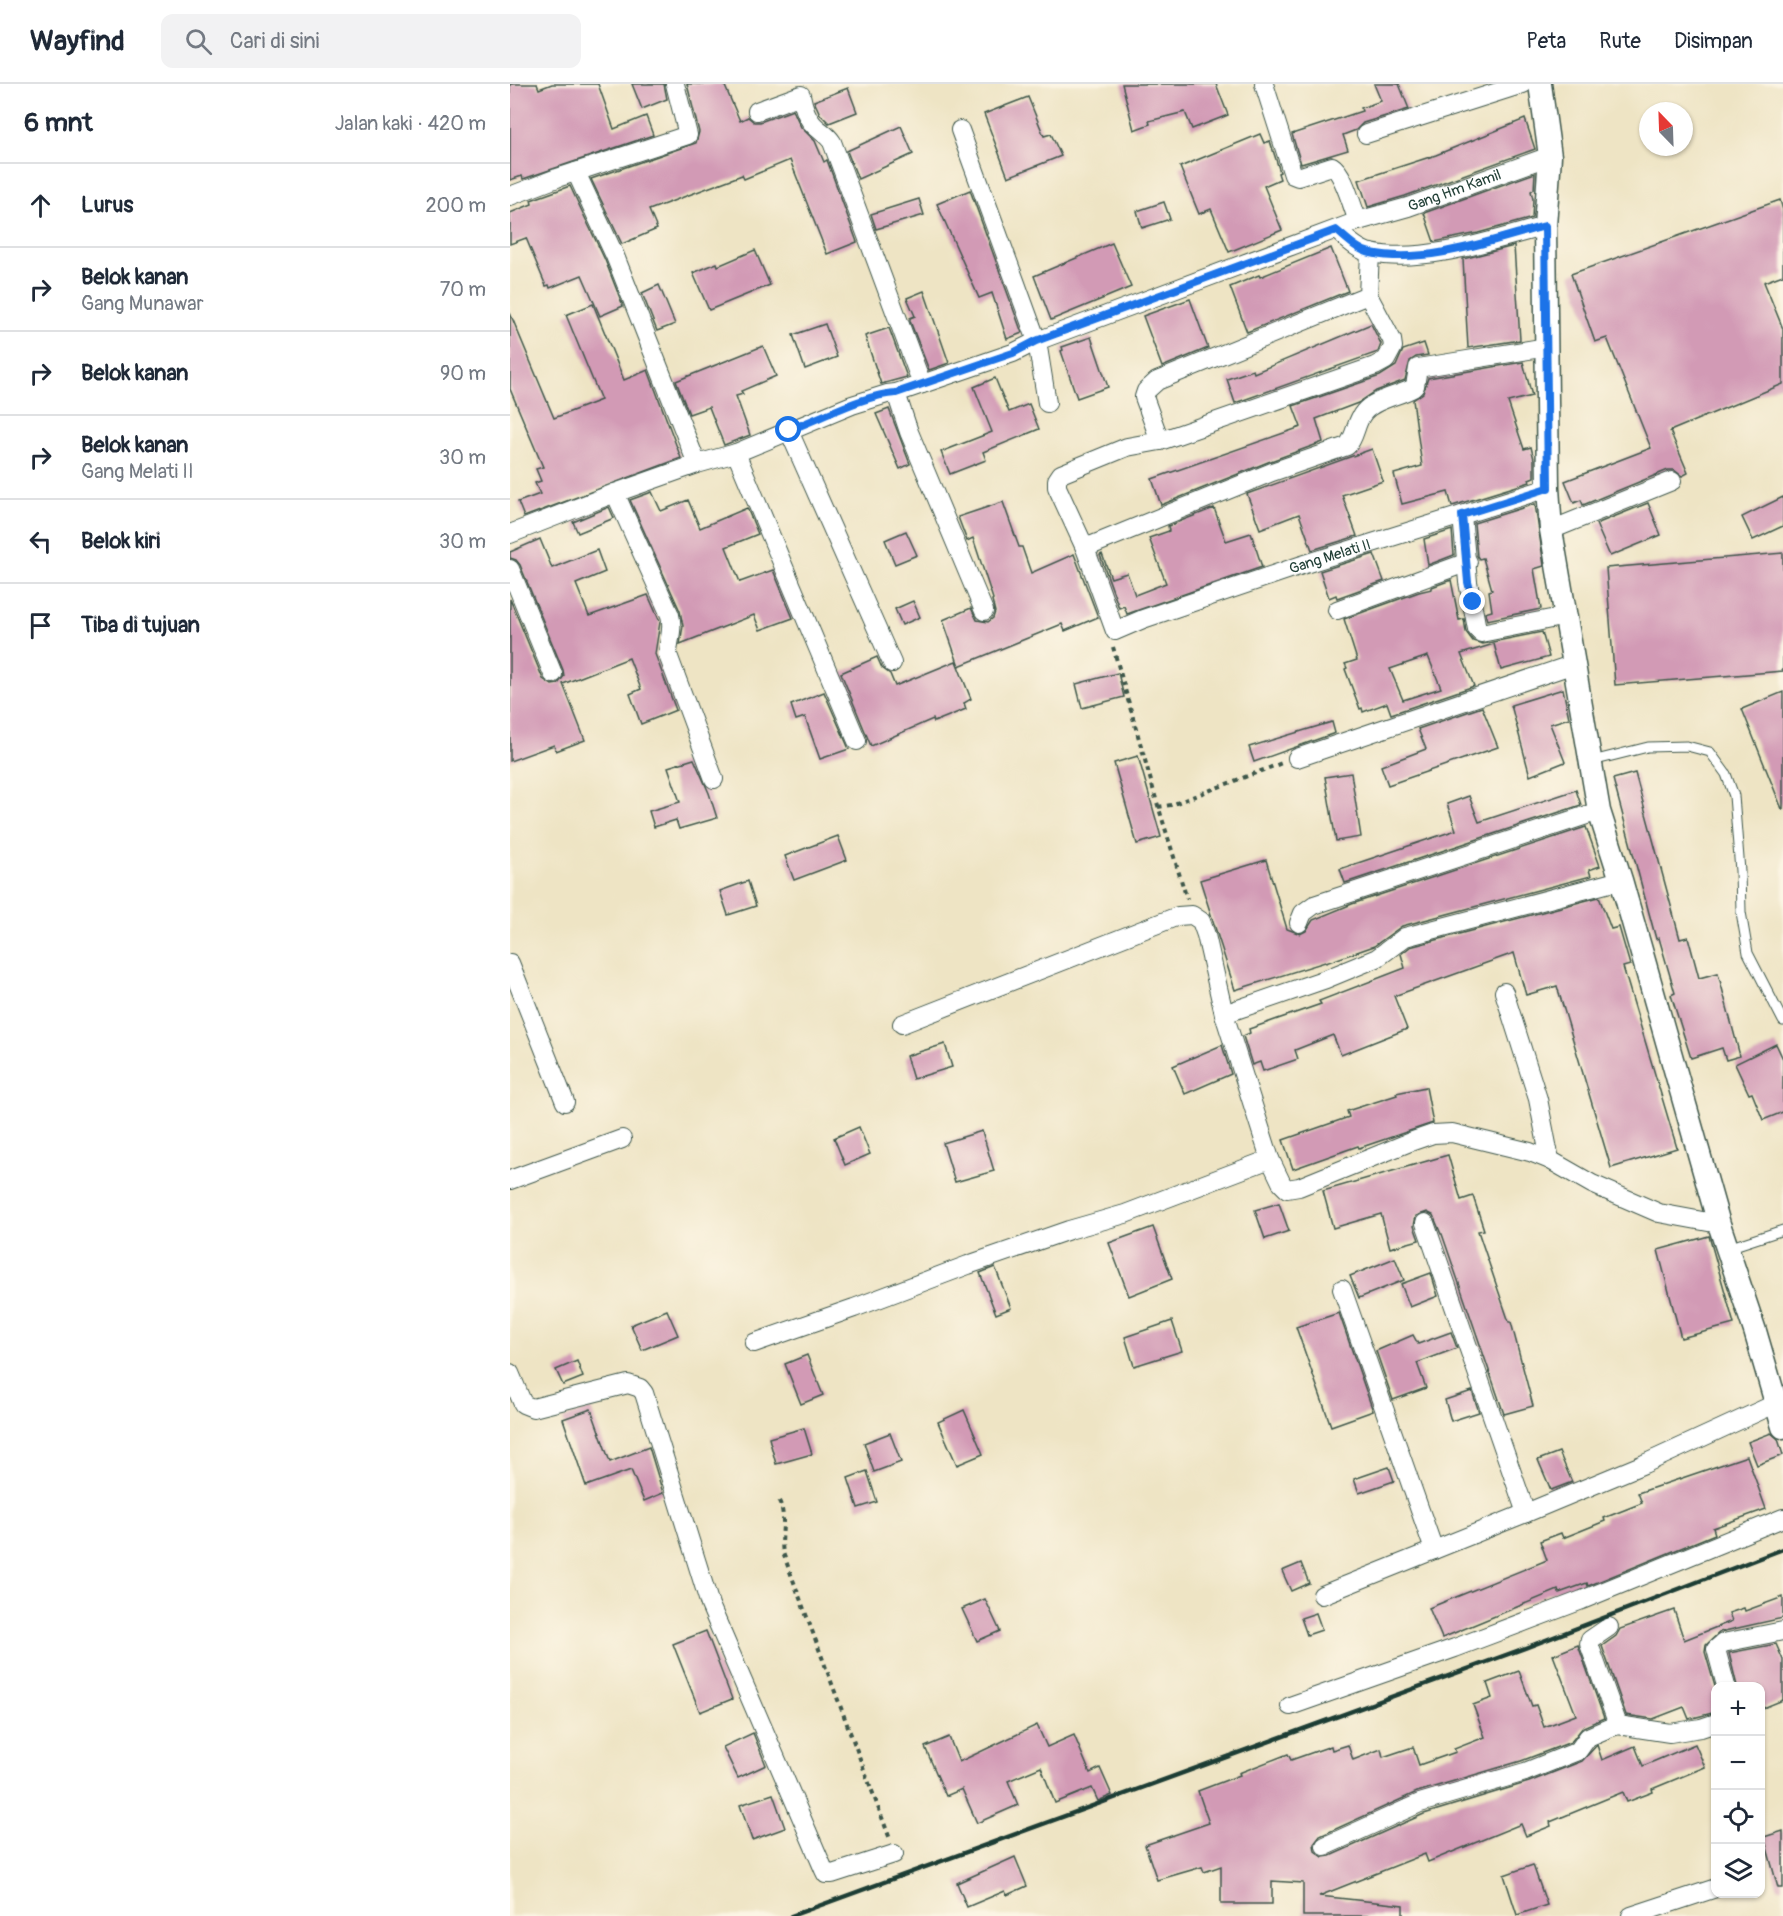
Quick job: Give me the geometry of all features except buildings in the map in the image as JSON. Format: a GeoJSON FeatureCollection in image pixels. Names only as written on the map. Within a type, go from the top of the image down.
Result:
{"type":"FeatureCollection","features":[{"type":"Feature","properties":{"kind":"street"},"geometry":{"type":"LineString","coordinates":[[510,196],[688,135],[675,84]]}},
{"type":"Feature","properties":{"kind":"street"},"geometry":{"type":"LineString","coordinates":[[1264,84],[1293,174],[1298,177],[1332,166],[1335,168],[1341,176],[1358,221]]}},
{"type":"Feature","properties":{"kind":"street"},"geometry":{"type":"LineString","coordinates":[[1366,134],[1524,84]]}},
{"type":"Feature","properties":{"kind":"street"},"geometry":{"type":"LineString","coordinates":[[1540,84],[1550,156],[1545,226],[1548,488],[1551,530],[1589,762],[1599,811],[1621,880],[1719,1224],[1783,1427]]}},
{"type":"Feature","properties":{"kind":"street"},"geometry":{"type":"LineString","coordinates":[[756,111],[799,90],[812,124],[826,134],[837,152],[922,384]]}},
{"type":"Feature","properties":{"kind":"street"},"geometry":{"type":"LineString","coordinates":[[960,130],[1036,341],[1047,402]]}},
{"type":"Feature","properties":{"kind":"street","name":"Gang Hm Kamil"},"geometry":{"type":"LineString","coordinates":[[510,534],[615,493],[736,453],[852,405],[896,393],[1013,353],[1036,341],[1358,221],[1408,207],[1550,156]]}},
{"type":"Feature","properties":{"kind":"street"},"geometry":{"type":"LineString","coordinates":[[576,172],[615,255],[697,464]]}},
{"type":"Feature","properties":{"kind":"street"},"geometry":{"type":"LineString","coordinates":[[1336,230],[1358,248],[1370,253],[1416,255],[1443,252],[1545,226]]}},
{"type":"Feature","properties":{"kind":"street"},"geometry":{"type":"LineString","coordinates":[[1115,632],[1085,548],[1057,487],[1057,480],[1061,474],[1127,447],[1160,441],[1375,366],[1386,360],[1393,346],[1368,295],[1370,253]]}},
{"type":"Feature","properties":{"kind":"street"},"geometry":{"type":"LineString","coordinates":[[1160,441],[1144,397],[1151,385],[1368,295]]}},
{"type":"Feature","properties":{"kind":"street"},"geometry":{"type":"LineString","coordinates":[[1085,548],[1272,472],[1347,446],[1352,441],[1355,429],[1365,411],[1416,386],[1418,368],[1547,347]]}},
{"type":"Feature","properties":{"kind":"street"},"geometry":{"type":"LineString","coordinates":[[896,393],[909,432],[984,611]]}},
{"type":"Feature","properties":{"kind":"street"},"geometry":{"type":"LineString","coordinates":[[789,430],[892,663]]}},
{"type":"Feature","properties":{"kind":"street"},"geometry":{"type":"LineString","coordinates":[[736,453],[856,741]]}},
{"type":"Feature","properties":{"kind":"street"},"geometry":{"type":"LineString","coordinates":[[1551,530],[1672,481]]}},
{"type":"Feature","properties":{"kind":"street","name":"Gang Melati II"},"geometry":{"type":"LineString","coordinates":[[1115,632],[1143,620],[1302,565],[1548,488]]}},
{"type":"Feature","properties":{"kind":"street"},"geometry":{"type":"LineString","coordinates":[[615,493],[670,615],[672,632],[668,644],[668,655],[714,779]]}},
{"type":"Feature","properties":{"kind":"street"},"geometry":{"type":"LineString","coordinates":[[1462,515],[1468,582],[1475,623],[1481,633],[1566,616]]}},
{"type":"Feature","properties":{"kind":"street"},"geometry":{"type":"LineString","coordinates":[[1337,610],[1468,562]]}},
{"type":"Feature","properties":{"kind":"street"},"geometry":{"type":"LineString","coordinates":[[510,569],[553,674]]}},
{"type":"Feature","properties":{"kind":"street"},"geometry":{"type":"LineString","coordinates":[[1297,758],[1574,664]]}},
{"type":"Feature","properties":{"kind":"street"},"geometry":{"type":"LineString","coordinates":[[1299,923],[1303,913],[1314,905],[1599,811]]}},
{"type":"Feature","properties":{"kind":"street"},"geometry":{"type":"LineString","coordinates":[[1224,1014],[1326,979],[1366,962],[1380,956],[1394,943],[1405,937],[1621,880]]}},
{"type":"Feature","properties":{"kind":"street"},"geometry":{"type":"LineString","coordinates":[[902,1024],[1178,916],[1192,915],[1201,921],[1206,935],[1224,1014],[1270,1159],[1282,1184],[1287,1189],[1433,1134],[1452,1133],[1530,1152],[1550,1160],[1592,1184],[1659,1213],[1719,1224]]}},
{"type":"Feature","properties":{"kind":"street"},"geometry":{"type":"LineString","coordinates":[[510,963],[516,993],[565,1102]]}},
{"type":"Feature","properties":{"kind":"street"},"geometry":{"type":"LineString","coordinates":[[1504,992],[1538,1099],[1550,1160]]}},
{"type":"Feature","properties":{"kind":"street"},"geometry":{"type":"LineString","coordinates":[[510,1180],[622,1139]]}},
{"type":"Feature","properties":{"kind":"street"},"geometry":{"type":"LineString","coordinates":[[754,1342],[1069,1230],[1125,1214],[1270,1159]]}},
{"type":"Feature","properties":{"kind":"street"},"geometry":{"type":"LineString","coordinates":[[1425,1223],[1526,1513]]}},
{"type":"Feature","properties":{"kind":"street"},"geometry":{"type":"LineString","coordinates":[[1342,1289],[1434,1550]]}},
{"type":"Feature","properties":{"kind":"street"},"geometry":{"type":"LineString","coordinates":[[510,1373],[523,1404],[533,1408],[628,1384],[640,1388],[644,1393],[710,1605],[826,1874],[894,1854]]}},
{"type":"Feature","properties":{"kind":"street"},"geometry":{"type":"LineString","coordinates":[[1322,1595],[1644,1464],[1777,1403]]}},
{"type":"Feature","properties":{"kind":"street"},"geometry":{"type":"LineString","coordinates":[[1290,1706],[1572,1604],[1783,1518]]}},
{"type":"Feature","properties":{"kind":"street"},"geometry":{"type":"LineString","coordinates":[[1609,1627],[1590,1640],[1589,1644],[1618,1725]]}},
{"type":"Feature","properties":{"kind":"street"},"geometry":{"type":"LineString","coordinates":[[1725,1682],[1716,1649],[1723,1643],[1783,1630]]}},
{"type":"Feature","properties":{"kind":"street"},"geometry":{"type":"LineString","coordinates":[[1325,1846],[1420,1803],[1525,1772],[1578,1751],[1588,1737],[1618,1725],[1670,1733],[1711,1724]]}},
{"type":"Feature","properties":{"kind":"street"},"geometry":{"type":"LineString","coordinates":[[1631,1916],[1711,1890]]}},
{"type":"Feature","properties":{"kind":"lane"},"geometry":{"type":"LineString","coordinates":[[1589,762],[1648,747],[1687,746],[1710,752],[1716,759],[1726,774],[1734,796],[1741,912],[1748,953],[1783,1021]]}},
{"type":"Feature","properties":{"kind":"lane"},"geometry":{"type":"LineString","coordinates":[[1728,1248],[1783,1230]]}},
{"type":"Feature","properties":{"kind":"path"},"geometry":{"type":"LineString","coordinates":[[1115,632],[1113,646],[1158,807],[1192,915]]}},
{"type":"Feature","properties":{"kind":"path"},"geometry":{"type":"LineString","coordinates":[[1158,807],[1171,805],[1297,758]]}},
{"type":"Feature","properties":{"kind":"path"},"geometry":{"type":"LineString","coordinates":[[779,1501],[783,1514],[781,1542],[783,1553],[894,1854]]}},
{"type":"Feature","properties":{"kind":"railway"},"geometry":{"type":"LineString","coordinates":[[791,1916],[1525,1648],[1783,1549]]}},
{"type":"Feature","properties":{"kind":"route"},"geometry":{"type":"LineString","coordinates":[[789,430],[852,405],[896,393],[1013,353],[1036,341],[1336,230],[1358,248],[1370,253],[1416,255],[1443,252],[1545,226],[1548,488],[1462,515],[1468,582],[1473,602]]}}]}
